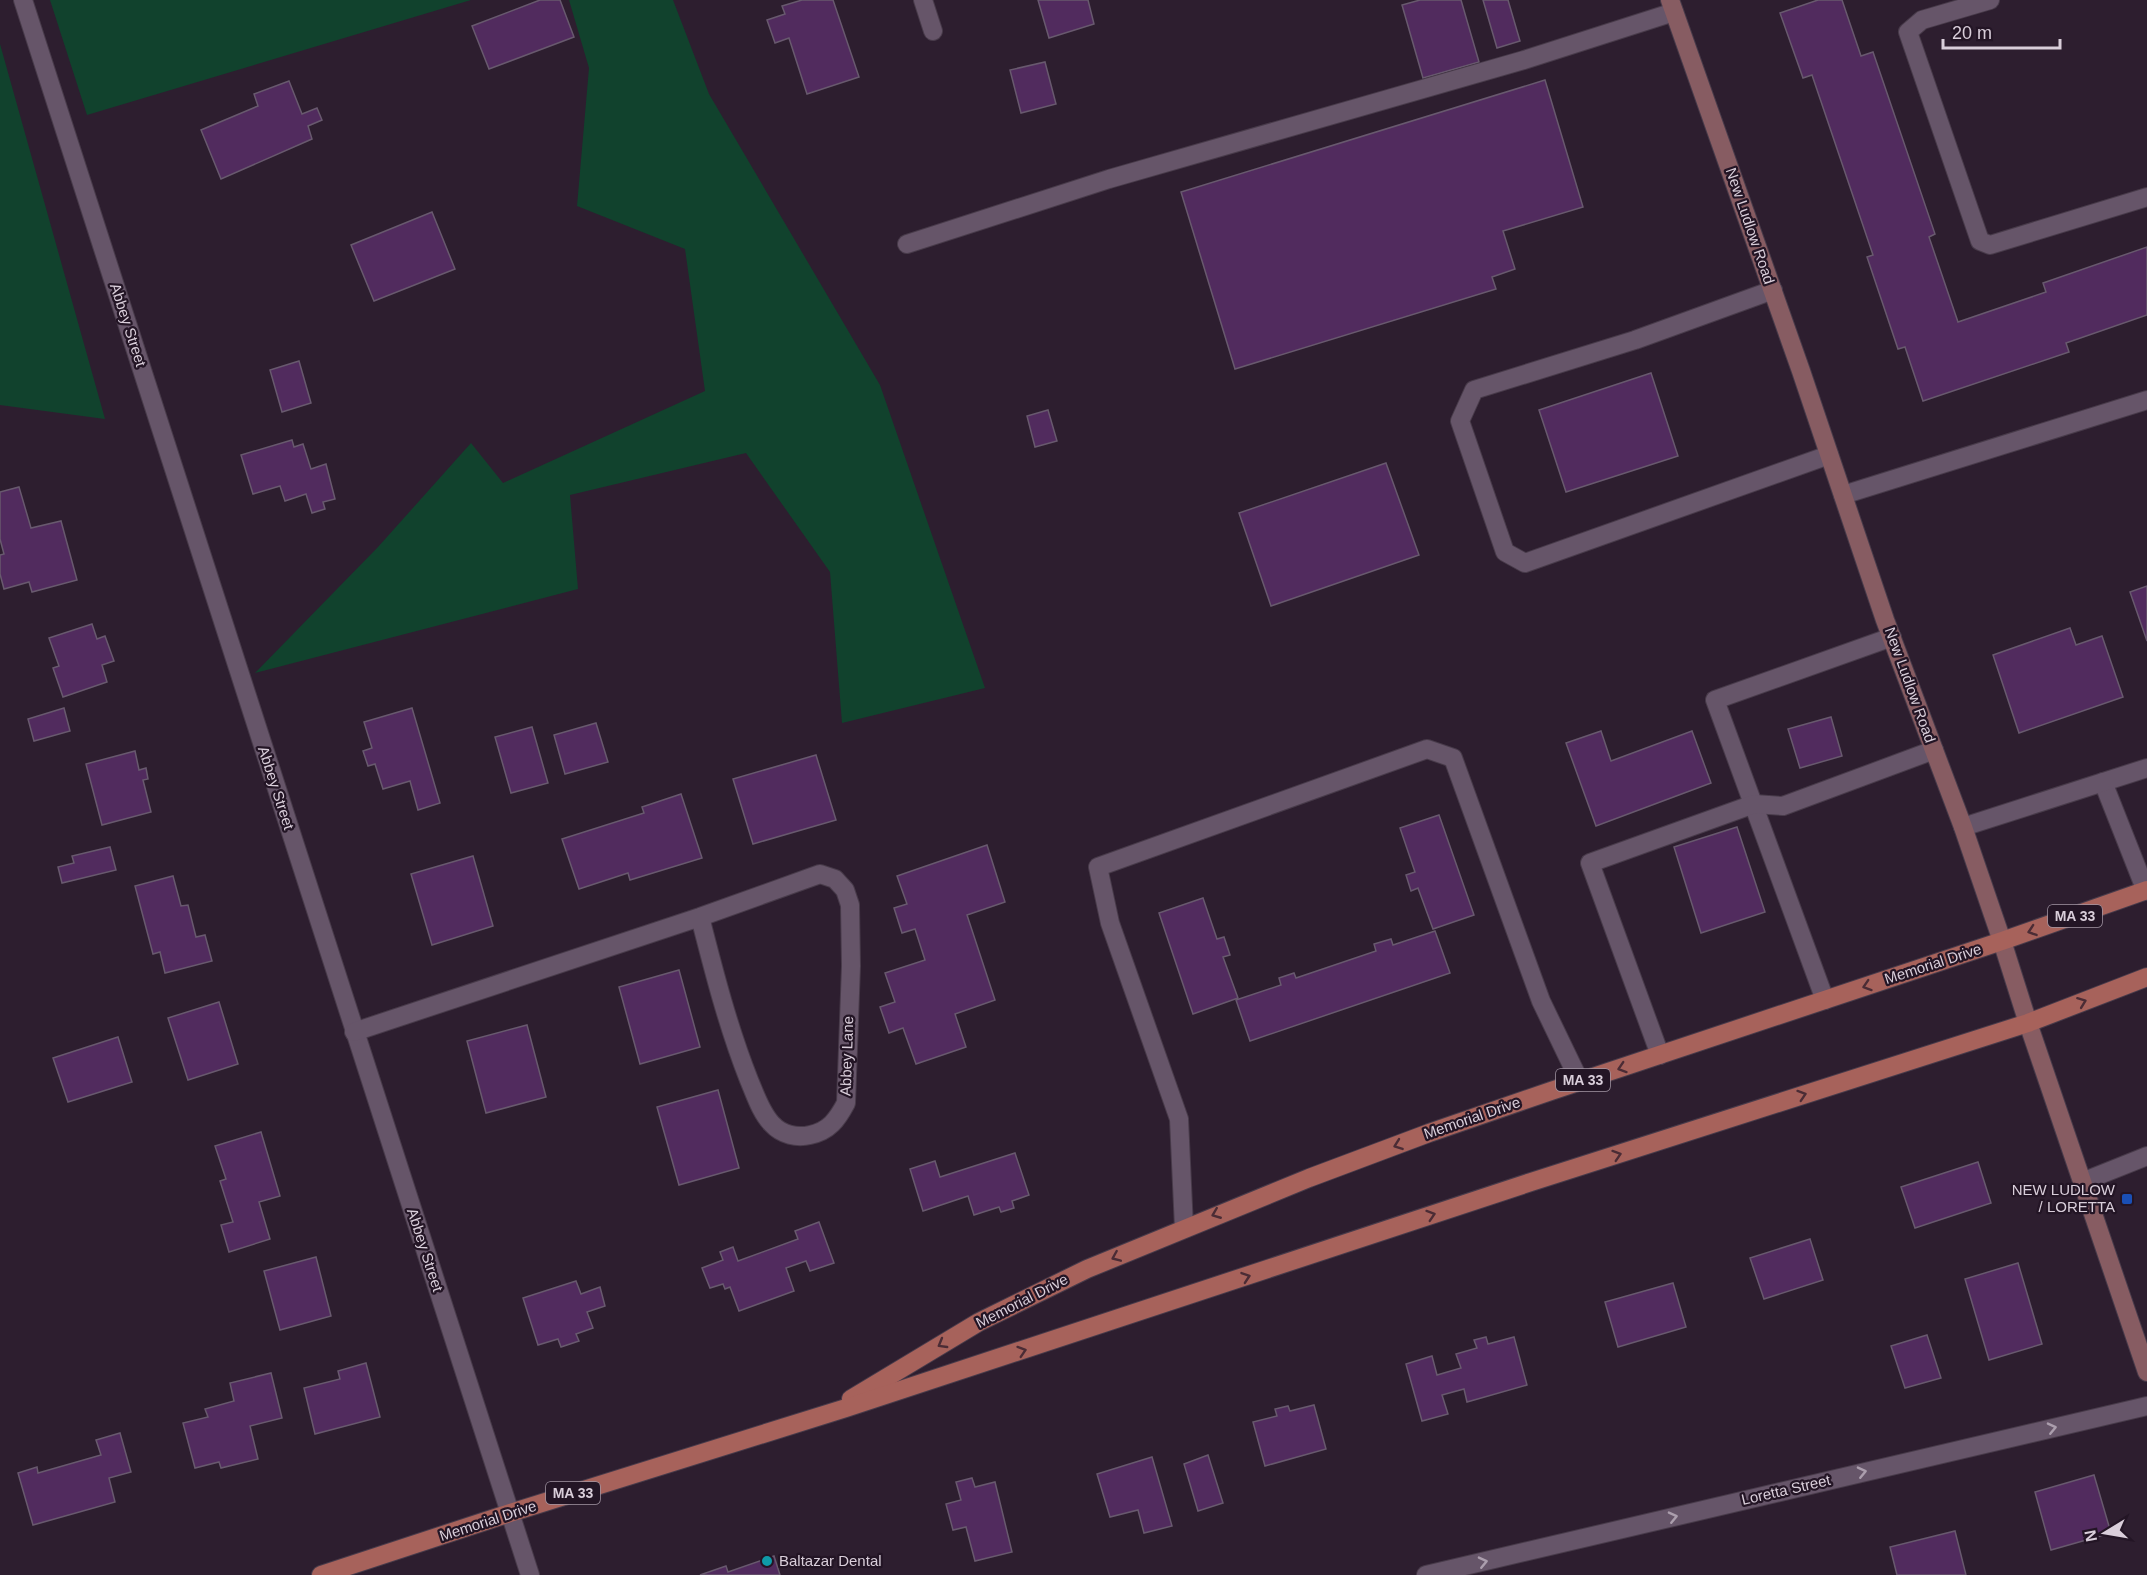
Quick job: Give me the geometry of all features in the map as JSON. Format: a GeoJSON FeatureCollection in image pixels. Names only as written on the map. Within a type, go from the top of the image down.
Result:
{"type":"FeatureCollection","features":[{"type":"Feature","properties":{"kind":"main road","name":"New Ludlow Road"},"geometry":{"type":"LineString","coordinates":[[1672,6],[1773,290],[1892,638],[1963,826],[2147,1371]]}},
{"type":"Feature","properties":{"kind":"main road","name":"Memorial Drive"},"geometry":{"type":"LineString","coordinates":[[826,1415],[979,1322],[1087,1269],[1309,1178],[1429,1133],[2002,941],[2147,890]]}},
{"type":"Feature","properties":{"kind":"main road","name":"Memorial Drive"},"geometry":{"type":"LineString","coordinates":[[321,1575],[510,1513],[826,1415],[1531,1182],[2028,1023],[2147,977]]}},
{"type":"Feature","properties":{"kind":"street","name":"Abbey Street"},"geometry":{"type":"LineString","coordinates":[[23,0],[530,1575]]}},
{"type":"Feature","properties":{"kind":"street"},"geometry":{"type":"LineString","coordinates":[[923,0],[933,31]]}},
{"type":"Feature","properties":{"kind":"street"},"geometry":{"type":"LineString","coordinates":[[1990,0],[1922,20],[1908,32],[1980,240],[1990,245],[2147,197]]}},
{"type":"Feature","properties":{"kind":"street"},"geometry":{"type":"LineString","coordinates":[[907,244],[1109,179],[1524,60],[1672,6]]}},
{"type":"Feature","properties":{"kind":"street"},"geometry":{"type":"LineString","coordinates":[[1773,290],[1635,340],[1474,390],[1460,421],[1467,442],[1505,552],[1525,563],[1829,455]]}},
{"type":"Feature","properties":{"kind":"street"},"geometry":{"type":"LineString","coordinates":[[1843,495],[2147,400]]}},
{"type":"Feature","properties":{"kind":"street"},"geometry":{"type":"LineString","coordinates":[[1824,1000],[1715,700],[1892,638]]}},
{"type":"Feature","properties":{"kind":"street"},"geometry":{"type":"LineString","coordinates":[[1184,1228],[1179,1119],[1110,923],[1098,867],[1427,749],[1454,758],[1541,1001],[1580,1082]]}},
{"type":"Feature","properties":{"kind":"street"},"geometry":{"type":"LineString","coordinates":[[1660,1055],[1590,863],[1754,804],[1783,806],[1934,750]]}},
{"type":"Feature","properties":{"kind":"street"},"geometry":{"type":"LineString","coordinates":[[1963,826],[2147,768]]}},
{"type":"Feature","properties":{"kind":"street"},"geometry":{"type":"LineString","coordinates":[[2103,782],[2147,890]]}},
{"type":"Feature","properties":{"kind":"street","name":"Abbey Lane"},"geometry":{"type":"LineString","coordinates":[[354,1032],[700,917],[820,874],[835,879],[845,890],[850,905],[851,966],[846,1103],[836,1122],[821,1132],[802,1137],[786,1134],[772,1125],[758,1102],[740,1057],[700,917]]}},
{"type":"Feature","properties":{"kind":"street"},"geometry":{"type":"LineString","coordinates":[[2082,1182],[2147,1156]]}},
{"type":"Feature","properties":{"kind":"street","name":"Loretta Street"},"geometry":{"type":"LineString","coordinates":[[1426,1575],[2147,1406]]}},
{"type":"Feature","properties":{"kind":"green space"},"geometry":{"type":"Polygon","coordinates":[[[50,0],[471,0],[87,115],[50,0]]]}},
{"type":"Feature","properties":{"kind":"green space"},"geometry":{"type":"Polygon","coordinates":[[[569,0],[673,0],[709,94],[880,385],[985,688],[842,723],[830,572],[746,453],[570,495],[578,589],[255,673],[378,547],[471,443],[503,483],[705,391],[685,249],[577,206],[589,68],[569,0]]]}},
{"type":"Feature","properties":{"kind":"green space"},"geometry":{"type":"Polygon","coordinates":[[[0,44],[105,419],[0,405],[0,44]]]}},
{"type":"Feature","properties":{"kind":"building"},"geometry":{"type":"Polygon","coordinates":[[[540,0],[560,0],[574,37],[489,69],[472,26],[540,0]]]}},
{"type":"Feature","properties":{"kind":"building"},"geometry":{"type":"Polygon","coordinates":[[[802,0],[833,0],[859,77],[807,94],[789,38],[775,43],[767,20],[785,14],[782,6],[802,0]]]}},
{"type":"Feature","properties":{"kind":"building"},"geometry":{"type":"Polygon","coordinates":[[[1038,0],[1088,0],[1094,24],[1049,38],[1038,0]]]}},
{"type":"Feature","properties":{"kind":"building"},"geometry":{"type":"Polygon","coordinates":[[[1420,0],[1461,0],[1479,62],[1423,78],[1402,5],[1420,0]]]}},
{"type":"Feature","properties":{"kind":"building"},"geometry":{"type":"Polygon","coordinates":[[[1483,0],[1508,0],[1520,41],[1497,48],[1483,0]]]}},
{"type":"Feature","properties":{"kind":"building"},"geometry":{"type":"Polygon","coordinates":[[[1818,0],[1842,0],[1861,56],[1873,52],[1935,234],[1929,237],[1958,322],[2046,292],[2043,283],[2147,247],[2147,315],[2066,343],[2069,352],[1923,401],[1905,347],[1898,349],[1867,257],[1873,255],[1812,75],[1803,78],[1780,13],[1818,0]]]}},
{"type":"Feature","properties":{"kind":"building"},"geometry":{"type":"Polygon","coordinates":[[[1045,62],[1056,104],[1021,113],[1010,70],[1045,62]]]}},
{"type":"Feature","properties":{"kind":"building"},"geometry":{"type":"Polygon","coordinates":[[[1545,80],[1583,207],[1503,231],[1515,269],[1492,277],[1496,289],[1235,369],[1181,192],[1545,80]]]}},
{"type":"Feature","properties":{"kind":"building"},"geometry":{"type":"Polygon","coordinates":[[[289,81],[302,114],[317,108],[322,120],[308,126],[312,139],[221,179],[201,130],[258,106],[254,94],[289,81]]]}},
{"type":"Feature","properties":{"kind":"building"},"geometry":{"type":"Polygon","coordinates":[[[432,212],[455,269],[374,301],[351,245],[432,212]]]}},
{"type":"Feature","properties":{"kind":"building"},"geometry":{"type":"Polygon","coordinates":[[[299,361],[311,403],[282,412],[270,370],[299,361]]]}},
{"type":"Feature","properties":{"kind":"building"},"geometry":{"type":"Polygon","coordinates":[[[1651,373],[1678,456],[1566,492],[1539,410],[1651,373]]]}},
{"type":"Feature","properties":{"kind":"building"},"geometry":{"type":"Polygon","coordinates":[[[1048,410],[1057,441],[1035,447],[1027,416],[1048,410]]]}},
{"type":"Feature","properties":{"kind":"building"},"geometry":{"type":"Polygon","coordinates":[[[292,440],[294,447],[303,444],[311,469],[326,464],[335,499],[323,502],[325,509],[312,513],[306,494],[285,501],[280,486],[253,494],[241,455],[292,440]]]}},
{"type":"Feature","properties":{"kind":"building"},"geometry":{"type":"Polygon","coordinates":[[[1386,463],[1419,555],[1271,606],[1239,513],[1386,463]]]}},
{"type":"Feature","properties":{"kind":"building"},"geometry":{"type":"Polygon","coordinates":[[[19,487],[31,528],[61,521],[77,580],[32,592],[29,582],[4,589],[0,574],[0,555],[4,554],[0,539],[0,492],[19,487]]]}},
{"type":"Feature","properties":{"kind":"building"},"geometry":{"type":"Polygon","coordinates":[[[2147,586],[2147,641],[2130,592],[2147,586]]]}},
{"type":"Feature","properties":{"kind":"building"},"geometry":{"type":"Polygon","coordinates":[[[92,624],[97,639],[105,636],[114,661],[102,665],[107,682],[63,697],[53,668],[59,666],[49,638],[92,624]]]}},
{"type":"Feature","properties":{"kind":"building"},"geometry":{"type":"Polygon","coordinates":[[[2070,628],[2076,645],[2102,636],[2123,697],[2019,733],[1993,655],[2070,628]]]}},
{"type":"Feature","properties":{"kind":"building"},"geometry":{"type":"Polygon","coordinates":[[[64,708],[70,731],[34,741],[28,719],[64,708]]]}},
{"type":"Feature","properties":{"kind":"building"},"geometry":{"type":"Polygon","coordinates":[[[412,708],[440,803],[418,810],[410,781],[383,789],[375,764],[368,766],[363,751],[372,748],[364,722],[412,708]]]}},
{"type":"Feature","properties":{"kind":"building"},"geometry":{"type":"Polygon","coordinates":[[[1831,717],[1842,756],[1800,768],[1788,729],[1831,717]]]}},
{"type":"Feature","properties":{"kind":"building"},"geometry":{"type":"Polygon","coordinates":[[[596,723],[608,762],[565,774],[554,735],[596,723]]]}},
{"type":"Feature","properties":{"kind":"building"},"geometry":{"type":"Polygon","coordinates":[[[532,727],[548,783],[511,793],[495,737],[532,727]]]}},
{"type":"Feature","properties":{"kind":"building"},"geometry":{"type":"Polygon","coordinates":[[[1601,731],[1611,761],[1692,731],[1711,783],[1596,826],[1566,743],[1601,731]]]}},
{"type":"Feature","properties":{"kind":"building"},"geometry":{"type":"Polygon","coordinates":[[[135,751],[139,770],[146,768],[148,779],[143,780],[151,812],[102,825],[86,764],[135,751]]]}},
{"type":"Feature","properties":{"kind":"building"},"geometry":{"type":"Polygon","coordinates":[[[816,755],[836,820],[753,844],[733,779],[816,755]]]}},
{"type":"Feature","properties":{"kind":"building"},"geometry":{"type":"Polygon","coordinates":[[[681,794],[702,858],[630,880],[628,873],[579,889],[562,839],[644,813],[642,807],[681,794]]]}},
{"type":"Feature","properties":{"kind":"building"},"geometry":{"type":"Polygon","coordinates":[[[1439,815],[1474,915],[1433,929],[1418,888],[1411,891],[1406,875],[1415,872],[1400,828],[1439,815]]]}},
{"type":"Feature","properties":{"kind":"building"},"geometry":{"type":"Polygon","coordinates":[[[1737,827],[1765,912],[1701,933],[1674,847],[1737,827]]]}},
{"type":"Feature","properties":{"kind":"building"},"geometry":{"type":"Polygon","coordinates":[[[987,845],[1005,902],[967,915],[995,1000],[955,1014],[966,1047],[916,1064],[903,1028],[889,1033],[880,1007],[895,1002],[885,973],[925,960],[915,929],[902,933],[894,908],[907,904],[897,876],[987,845]]]}},
{"type":"Feature","properties":{"kind":"building"},"geometry":{"type":"Polygon","coordinates":[[[110,847],[116,870],[62,883],[58,867],[74,863],[72,856],[110,847]]]}},
{"type":"Feature","properties":{"kind":"building"},"geometry":{"type":"Polygon","coordinates":[[[473,856],[493,926],[432,945],[411,874],[473,856]]]}},
{"type":"Feature","properties":{"kind":"building"},"geometry":{"type":"Polygon","coordinates":[[[173,876],[181,906],[188,905],[196,937],[205,935],[212,961],[165,973],[160,952],[153,954],[135,886],[173,876]]]}},
{"type":"Feature","properties":{"kind":"building"},"geometry":{"type":"Polygon","coordinates":[[[1203,898],[1217,939],[1224,937],[1230,955],[1223,957],[1238,998],[1193,1014],[1159,913],[1203,898]]]}},
{"type":"Feature","properties":{"kind":"building"},"geometry":{"type":"Polygon","coordinates":[[[1435,931],[1450,973],[1250,1041],[1236,1000],[1281,985],[1279,978],[1294,973],[1296,978],[1376,951],[1374,944],[1391,939],[1393,945],[1435,931]]]}},
{"type":"Feature","properties":{"kind":"building"},"geometry":{"type":"Polygon","coordinates":[[[679,970],[700,1047],[640,1064],[619,987],[679,970]]]}},
{"type":"Feature","properties":{"kind":"building"},"geometry":{"type":"Polygon","coordinates":[[[219,1002],[238,1064],[188,1080],[168,1018],[219,1002]]]}},
{"type":"Feature","properties":{"kind":"building"},"geometry":{"type":"Polygon","coordinates":[[[527,1025],[546,1097],[486,1113],[467,1041],[527,1025]]]}},
{"type":"Feature","properties":{"kind":"building"},"geometry":{"type":"Polygon","coordinates":[[[118,1037],[132,1082],[68,1102],[53,1058],[118,1037]]]}},
{"type":"Feature","properties":{"kind":"building"},"geometry":{"type":"Polygon","coordinates":[[[718,1090],[739,1168],[679,1185],[657,1107],[718,1090]]]}},
{"type":"Feature","properties":{"kind":"building"},"geometry":{"type":"Polygon","coordinates":[[[261,1132],[280,1196],[259,1202],[270,1239],[229,1252],[221,1225],[233,1222],[220,1181],[226,1179],[215,1146],[261,1132]]]}},
{"type":"Feature","properties":{"kind":"building"},"geometry":{"type":"Polygon","coordinates":[[[1015,1153],[1029,1195],[1012,1201],[1014,1208],[1001,1212],[999,1207],[974,1215],[968,1196],[923,1211],[910,1169],[935,1161],[940,1177],[1015,1153]]]}},
{"type":"Feature","properties":{"kind":"building"},"geometry":{"type":"Polygon","coordinates":[[[1978,1162],[1991,1203],[1915,1228],[1901,1187],[1978,1162]]]}},
{"type":"Feature","properties":{"kind":"building"},"geometry":{"type":"Polygon","coordinates":[[[819,1222],[834,1263],[810,1271],[806,1261],[786,1268],[794,1291],[739,1311],[730,1287],[725,1289],[723,1284],[710,1288],[702,1268],[723,1260],[720,1252],[733,1247],[738,1261],[798,1239],[795,1231],[819,1222]]]}},
{"type":"Feature","properties":{"kind":"building"},"geometry":{"type":"Polygon","coordinates":[[[1810,1239],[1823,1280],[1764,1299],[1750,1258],[1810,1239]]]}},
{"type":"Feature","properties":{"kind":"building"},"geometry":{"type":"Polygon","coordinates":[[[316,1257],[331,1316],[280,1330],[264,1271],[316,1257]]]}},
{"type":"Feature","properties":{"kind":"building"},"geometry":{"type":"Polygon","coordinates":[[[2018,1263],[2042,1344],[1989,1360],[1965,1279],[2018,1263]]]}},
{"type":"Feature","properties":{"kind":"building"},"geometry":{"type":"Polygon","coordinates":[[[576,1281],[581,1294],[600,1287],[605,1306],[587,1312],[593,1328],[576,1334],[579,1341],[561,1347],[558,1339],[538,1345],[523,1298],[576,1281]]]}},
{"type":"Feature","properties":{"kind":"building"},"geometry":{"type":"Polygon","coordinates":[[[1673,1283],[1686,1327],[1618,1347],[1605,1302],[1673,1283]]]}},
{"type":"Feature","properties":{"kind":"building"},"geometry":{"type":"Polygon","coordinates":[[[1927,1335],[1941,1378],[1905,1388],[1891,1346],[1927,1335]]]}},
{"type":"Feature","properties":{"kind":"building"},"geometry":{"type":"Polygon","coordinates":[[[1486,1337],[1488,1344],[1514,1337],[1527,1385],[1467,1402],[1464,1389],[1442,1395],[1448,1414],[1422,1421],[1406,1364],[1432,1356],[1437,1375],[1461,1368],[1456,1354],[1477,1348],[1474,1340],[1486,1337]]]}},
{"type":"Feature","properties":{"kind":"building"},"geometry":{"type":"Polygon","coordinates":[[[366,1363],[380,1417],[315,1434],[304,1388],[340,1379],[338,1371],[366,1363]]]}},
{"type":"Feature","properties":{"kind":"building"},"geometry":{"type":"Polygon","coordinates":[[[271,1373],[282,1418],[250,1426],[258,1459],[221,1468],[219,1462],[195,1468],[183,1423],[208,1417],[205,1409],[234,1401],[230,1383],[271,1373]]]}},
{"type":"Feature","properties":{"kind":"building"},"geometry":{"type":"Polygon","coordinates":[[[1314,1405],[1326,1449],[1265,1466],[1253,1422],[1277,1416],[1275,1409],[1288,1406],[1290,1411],[1314,1405]]]}},
{"type":"Feature","properties":{"kind":"building"},"geometry":{"type":"Polygon","coordinates":[[[120,1433],[131,1472],[109,1478],[115,1502],[33,1525],[18,1473],[37,1467],[38,1473],[101,1455],[96,1440],[120,1433]]]}},
{"type":"Feature","properties":{"kind":"building"},"geometry":{"type":"Polygon","coordinates":[[[1208,1455],[1223,1503],[1198,1511],[1184,1464],[1208,1455]]]}},
{"type":"Feature","properties":{"kind":"building"},"geometry":{"type":"Polygon","coordinates":[[[1152,1457],[1172,1526],[1144,1533],[1138,1510],[1110,1517],[1097,1474],[1152,1457]]]}},
{"type":"Feature","properties":{"kind":"building"},"geometry":{"type":"Polygon","coordinates":[[[2094,1475],[2111,1533],[2051,1550],[2035,1492],[2094,1475]]]}},
{"type":"Feature","properties":{"kind":"building"},"geometry":{"type":"Polygon","coordinates":[[[972,1478],[975,1487],[995,1482],[1012,1552],[975,1561],[966,1527],[953,1530],[946,1504],[961,1500],[956,1482],[972,1478]]]}},
{"type":"Feature","properties":{"kind":"building"},"geometry":{"type":"Polygon","coordinates":[[[1955,1531],[1966,1575],[1897,1575],[1890,1547],[1955,1531]]]}},
{"type":"Feature","properties":{"kind":"building","name":"Baltazar Dental"},"geometry":{"type":"Polygon","coordinates":[[[774,1556],[780,1575],[700,1575],[726,1566],[728,1572],[774,1556]]]}},
{"type":"Feature","properties":{"kind":"place","name":"NEW LUDLOW / LORETTA"},"geometry":{"type":"Point","coordinates":[2127,1199]}},
{"type":"Feature","properties":{"kind":"place","name":"Baltazar Dental"},"geometry":{"type":"Point","coordinates":[767,1561]}}]}
